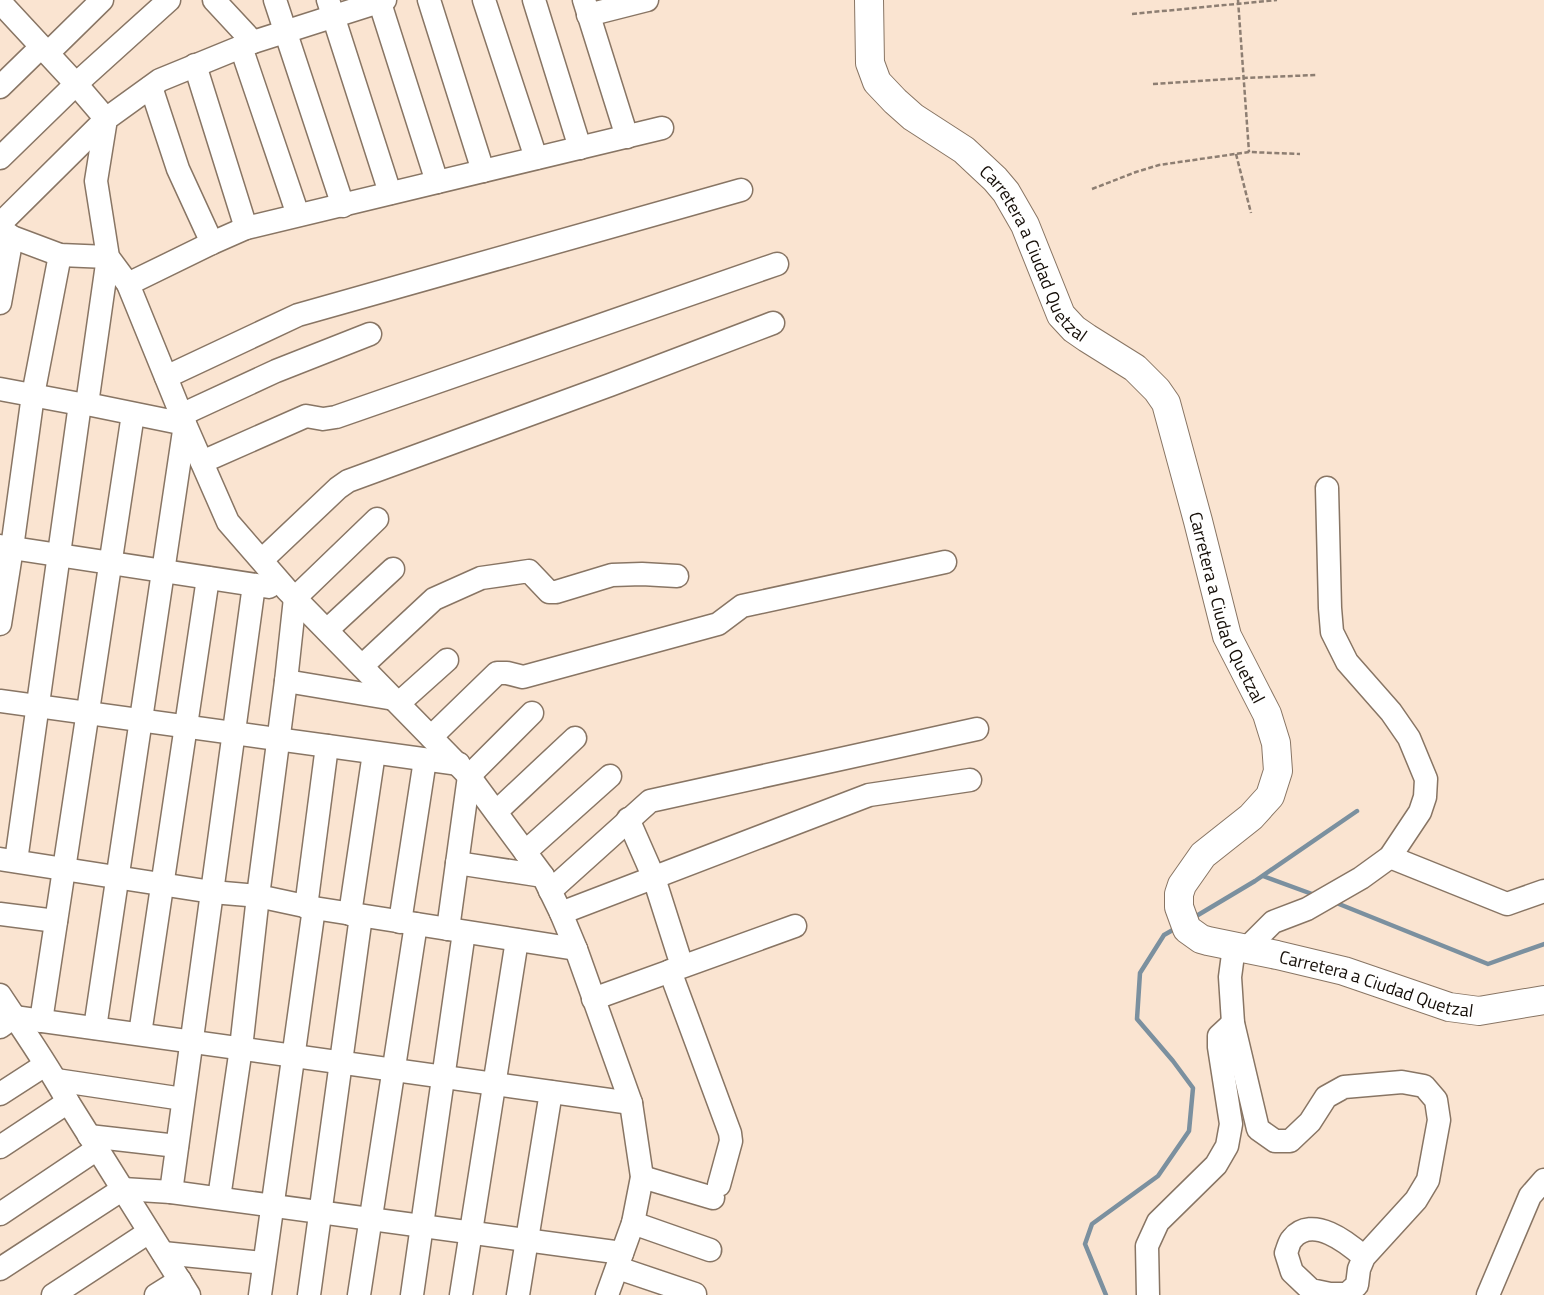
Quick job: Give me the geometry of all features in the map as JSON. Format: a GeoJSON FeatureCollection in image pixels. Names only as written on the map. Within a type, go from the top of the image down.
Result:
{"type":"FeatureCollection","features":[{"type":"Feature","properties":{"kind":"main road","name":"Carretera a Ciudad Quetzal"},"geometry":{"type":"LineString","coordinates":[[869,0],[870,63],[877,82],[913,118],[964,150],[995,179],[1006,192],[1025,224],[1061,315],[1074,329],[1136,368],[1157,390],[1166,403],[1227,636],[1267,714],[1276,743],[1278,771],[1270,796],[1250,817],[1203,855],[1182,884],[1179,894],[1183,918],[1201,939],[1344,971],[1448,1007],[1479,1011],[1544,1000]]}},
{"type":"Feature","properties":{"kind":"street"},"geometry":{"type":"LineString","coordinates":[[0,87],[102,0]]}},
{"type":"Feature","properties":{"kind":"street"},"geometry":{"type":"LineString","coordinates":[[0,158],[76,84],[169,0]]}},
{"type":"Feature","properties":{"kind":"street"},"geometry":{"type":"LineString","coordinates":[[214,0],[247,45],[298,215]]}},
{"type":"Feature","properties":{"kind":"street"},"geometry":{"type":"LineString","coordinates":[[275,0],[343,206]]}},
{"type":"Feature","properties":{"kind":"street"},"geometry":{"type":"LineString","coordinates":[[429,0],[483,171]]}},
{"type":"Feature","properties":{"kind":"street"},"geometry":{"type":"LineString","coordinates":[[484,0],[536,158]]}},
{"type":"Feature","properties":{"kind":"street"},"geometry":{"type":"LineString","coordinates":[[534,0],[580,148]]}},
{"type":"Feature","properties":{"kind":"street"},"geometry":{"type":"LineString","coordinates":[[627,137],[586,7],[647,0]]}},
{"type":"Feature","properties":{"kind":"street"},"geometry":{"type":"LineString","coordinates":[[0,302],[4,230],[106,119],[160,80],[247,45],[286,33],[330,8],[381,1],[437,182]]}},
{"type":"Feature","properties":{"kind":"street"},"geometry":{"type":"LineString","coordinates":[[330,8],[390,193]]}},
{"type":"Feature","properties":{"kind":"street"},"geometry":{"type":"LineString","coordinates":[[8,9],[106,119],[96,181],[108,257],[59,556],[38,707],[8,860],[212,892],[258,896],[310,908],[576,949]]}},
{"type":"Feature","properties":{"kind":"street"},"geometry":{"type":"LineString","coordinates":[[195,66],[246,228]]}},
{"type":"Feature","properties":{"kind":"street"},"geometry":{"type":"LineString","coordinates":[[151,87],[178,169],[212,243]]}},
{"type":"Feature","properties":{"kind":"street"},"geometry":{"type":"LineString","coordinates":[[128,284],[246,228],[662,128]]}},
{"type":"Feature","properties":{"kind":"street"},"geometry":{"type":"LineString","coordinates":[[166,377],[298,316],[741,190]]}},
{"type":"Feature","properties":{"kind":"street"},"geometry":{"type":"LineString","coordinates":[[4,230],[60,254],[108,257],[128,284],[183,419],[228,522],[291,594],[464,770],[547,884],[576,949],[631,1103],[642,1177],[633,1223],[607,1295]]}},
{"type":"Feature","properties":{"kind":"street"},"geometry":{"type":"LineString","coordinates":[[0,624],[6,547],[60,254]]}},
{"type":"Feature","properties":{"kind":"street"},"geometry":{"type":"LineString","coordinates":[[202,462],[306,416],[323,419],[336,417],[777,264]]}},
{"type":"Feature","properties":{"kind":"street"},"geometry":{"type":"LineString","coordinates":[[262,560],[338,488],[348,481],[610,386],[773,323]]}},
{"type":"Feature","properties":{"kind":"street"},"geometry":{"type":"LineString","coordinates":[[0,389],[133,414],[183,419],[276,371],[370,334]]}},
{"type":"Feature","properties":{"kind":"street"},"geometry":{"type":"LineString","coordinates":[[41,1021],[133,414]]}},
{"type":"Feature","properties":{"kind":"street"},"geometry":{"type":"LineString","coordinates":[[95,1028],[163,571],[183,419]]}},
{"type":"Feature","properties":{"kind":"street"},"geometry":{"type":"LineString","coordinates":[[1327,488],[1332,632],[1347,662],[1391,712],[1409,738],[1426,779],[1425,797],[1420,812],[1390,857],[1361,878],[1307,909],[1273,922],[1240,948],[1230,977],[1233,1023],[1258,1129],[1275,1141],[1290,1141],[1310,1122],[1326,1097],[1344,1087],[1402,1082],[1424,1086],[1436,1100],[1439,1120],[1428,1180],[1416,1200],[1364,1257],[1359,1269],[1363,1290],[1346,1294],[1330,1294],[1311,1290],[1292,1272],[1286,1253],[1292,1239],[1302,1231],[1311,1229],[1326,1232],[1340,1238],[1364,1257]]}},
{"type":"Feature","properties":{"kind":"street"},"geometry":{"type":"LineString","coordinates":[[219,1198],[241,1048],[258,896],[286,681],[291,594],[377,519]]}},
{"type":"Feature","properties":{"kind":"street"},"geometry":{"type":"LineString","coordinates":[[6,547],[254,585],[291,594]]}},
{"type":"Feature","properties":{"kind":"street"},"geometry":{"type":"LineString","coordinates":[[432,737],[497,673],[507,673],[522,677],[718,624],[742,606],[945,562]]}},
{"type":"Feature","properties":{"kind":"street"},"geometry":{"type":"LineString","coordinates":[[327,630],[393,569]]}},
{"type":"Feature","properties":{"kind":"street"},"geometry":{"type":"LineString","coordinates":[[362,666],[434,599],[481,578],[529,571],[549,592],[556,592],[612,575],[677,576]]}},
{"type":"Feature","properties":{"kind":"street"},"geometry":{"type":"LineString","coordinates":[[140,1034],[208,578]]}},
{"type":"Feature","properties":{"kind":"street"},"geometry":{"type":"LineString","coordinates":[[171,1192],[254,585]]}},
{"type":"Feature","properties":{"kind":"street"},"geometry":{"type":"LineString","coordinates":[[286,681],[397,701],[447,660]]}},
{"type":"Feature","properties":{"kind":"street"},"geometry":{"type":"LineString","coordinates":[[0,701],[374,752],[425,760],[464,770]]}},
{"type":"Feature","properties":{"kind":"street"},"geometry":{"type":"LineString","coordinates":[[412,1295],[443,1076],[456,930],[457,863],[464,770],[532,713]]}},
{"type":"Feature","properties":{"kind":"street"},"geometry":{"type":"LineString","coordinates":[[547,884],[650,801],[977,729]]}},
{"type":"Feature","properties":{"kind":"street"},"geometry":{"type":"LineString","coordinates":[[496,812],[575,738]]}},
{"type":"Feature","properties":{"kind":"street"},"geometry":{"type":"LineString","coordinates":[[260,1295],[293,1056],[328,746]]}},
{"type":"Feature","properties":{"kind":"street"},"geometry":{"type":"LineString","coordinates":[[309,1295],[341,1062],[374,752]]}},
{"type":"Feature","properties":{"kind":"street"},"geometry":{"type":"LineString","coordinates":[[359,1295],[394,1070],[425,760]]}},
{"type":"Feature","properties":{"kind":"street"},"geometry":{"type":"LineString","coordinates":[[525,852],[610,776]]}},
{"type":"Feature","properties":{"kind":"street"},"geometry":{"type":"LineString","coordinates":[[561,913],[869,795],[970,780]]}},
{"type":"Feature","properties":{"kind":"street"},"geometry":{"type":"LineString","coordinates":[[628,819],[654,878],[676,969],[731,1141],[716,1192],[642,1177]]}},
{"type":"Feature","properties":{"kind":"street"},"geometry":{"type":"LineString","coordinates":[[1390,857],[1507,904],[1544,891]]}},
{"type":"Feature","properties":{"kind":"street"},"geometry":{"type":"LineString","coordinates":[[457,863],[547,884]]}},
{"type":"Feature","properties":{"kind":"street"},"geometry":{"type":"LineString","coordinates":[[0,914],[56,921]]}},
{"type":"Feature","properties":{"kind":"street"},"geometry":{"type":"LineString","coordinates":[[593,999],[794,926]]}},
{"type":"Feature","properties":{"kind":"street"},"geometry":{"type":"LineString","coordinates":[[461,1295],[517,940]]}},
{"type":"Feature","properties":{"kind":"street"},"geometry":{"type":"LineString","coordinates":[[0,994],[7,1022],[50,1073],[185,1288],[156,1295]]}},
{"type":"Feature","properties":{"kind":"street"},"geometry":{"type":"LineString","coordinates":[[7,1022],[41,1021],[95,1028],[631,1103]]}},
{"type":"Feature","properties":{"kind":"street"},"geometry":{"type":"LineString","coordinates":[[1148,1295],[1147,1246],[1158,1222],[1216,1166],[1227,1146],[1231,1124],[1219,1036],[1233,1023]]}},
{"type":"Feature","properties":{"kind":"street"},"geometry":{"type":"LineString","coordinates":[[0,1094],[50,1073],[183,1099]]}},
{"type":"Feature","properties":{"kind":"street"},"geometry":{"type":"LineString","coordinates":[[518,1295],[551,1092]]}},
{"type":"Feature","properties":{"kind":"street"},"geometry":{"type":"LineString","coordinates":[[0,1147],[68,1102]]}},
{"type":"Feature","properties":{"kind":"street"},"geometry":{"type":"LineString","coordinates":[[0,1214],[93,1142],[177,1146]]}},
{"type":"Feature","properties":{"kind":"street"},"geometry":{"type":"LineString","coordinates":[[1488,1295],[1530,1196],[1544,1180]]}},
{"type":"Feature","properties":{"kind":"street"},"geometry":{"type":"LineString","coordinates":[[0,1269],[123,1189],[219,1198],[527,1240],[620,1260],[695,1294]]}},
{"type":"Feature","properties":{"kind":"street"},"geometry":{"type":"LineString","coordinates":[[633,1223],[710,1250]]}},
{"type":"Feature","properties":{"kind":"street"},"geometry":{"type":"LineString","coordinates":[[53,1295],[150,1232]]}},
{"type":"Feature","properties":{"kind":"street"},"geometry":{"type":"LineString","coordinates":[[163,1253],[264,1263]]}},
{"type":"Feature","properties":{"kind":"path"},"geometry":{"type":"LineString","coordinates":[[1132,14],[1238,1],[1276,0]]}},
{"type":"Feature","properties":{"kind":"path"},"geometry":{"type":"LineString","coordinates":[[1238,1],[1249,152]]}},
{"type":"Feature","properties":{"kind":"path"},"geometry":{"type":"LineString","coordinates":[[1153,84],[1316,75]]}},
{"type":"Feature","properties":{"kind":"path"},"geometry":{"type":"LineString","coordinates":[[1092,189],[1136,172],[1159,166],[1249,152],[1300,154]]}},
{"type":"Feature","properties":{"kind":"path"},"geometry":{"type":"LineString","coordinates":[[1236,154],[1251,213]]}},
{"type":"Feature","properties":{"kind":"waterway"},"geometry":{"type":"LineString","coordinates":[[1193,918],[1255,881],[1357,811]]}},
{"type":"Feature","properties":{"kind":"waterway"},"geometry":{"type":"LineString","coordinates":[[1263,876],[1312,894]]}},
{"type":"Feature","properties":{"kind":"waterway"},"geometry":{"type":"LineString","coordinates":[[1339,904],[1488,964],[1544,944]]}},
{"type":"Feature","properties":{"kind":"waterway"},"geometry":{"type":"LineString","coordinates":[[1106,1295],[1085,1244],[1092,1224],[1158,1176],[1189,1131],[1193,1088],[1137,1019],[1140,973],[1164,935],[1178,927]]}}]}
